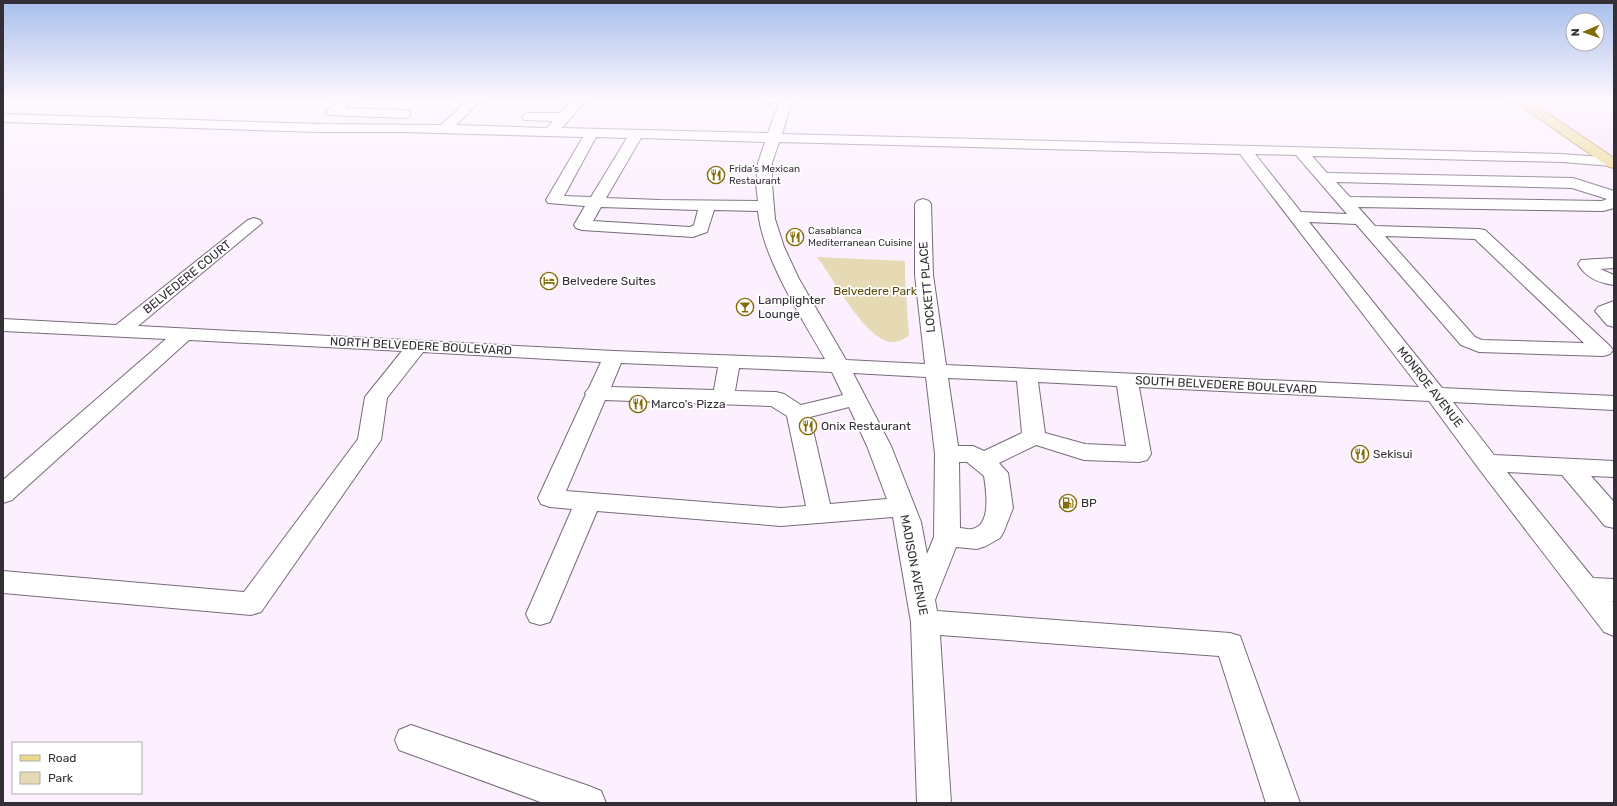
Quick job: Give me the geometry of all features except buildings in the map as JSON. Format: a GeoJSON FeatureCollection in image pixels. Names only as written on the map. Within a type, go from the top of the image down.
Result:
{"type":"FeatureCollection","features":[{"type":"Feature","properties":{"kind":"main road"},"geometry":{"type":"LineString","coordinates":[[1573,137],[1613,163]]}},
{"type":"Feature","properties":{"kind":"street"},"geometry":{"type":"LineString","coordinates":[[590,137],[554,200],[707,207],[764,206]]}},
{"type":"Feature","properties":{"kind":"street"},"geometry":{"type":"LineString","coordinates":[[635,137],[582,225],[672,232],[693,232],[701,228],[707,207]]}},
{"type":"Feature","properties":{"kind":"street"},"geometry":{"type":"LineString","coordinates":[[692,137],[1562,158],[1613,163]]}},
{"type":"Feature","properties":{"kind":"street","name":"MADISON AVENUE"},"geometry":{"type":"LineString","coordinates":[[774,139],[766,163],[764,184],[764,206],[770,233],[781,262],[839,366],[879,446],[908,522],[923,611],[934,803]]}},
{"type":"Feature","properties":{"kind":"street","name":"MONROE AVENUE"},"geometry":{"type":"LineString","coordinates":[[1245,151],[1614,624]]}},
{"type":"Feature","properties":{"kind":"street"},"geometry":{"type":"LineString","coordinates":[[1296,217],[1365,225],[1479,234],[1603,350],[1479,346],[1468,341],[1365,225],[1345,202],[1322,177],[1301,152]]}},
{"type":"Feature","properties":{"kind":"street"},"geometry":{"type":"LineString","coordinates":[[1322,177],[1573,183],[1614,196]]}},
{"type":"Feature","properties":{"kind":"street"},"geometry":{"type":"LineString","coordinates":[[1345,202],[1603,206],[1614,201]]}},
{"type":"Feature","properties":{"kind":"street","name":"LOCKETT PLACE"},"geometry":{"type":"LineString","coordinates":[[923,204],[924,275],[935,371],[947,454],[947,537]]}},
{"type":"Feature","properties":{"kind":"street","name":"BELVEDERE COURT"},"geometry":{"type":"LineString","coordinates":[[120,331],[254,223]]}},
{"type":"Feature","properties":{"kind":"street"},"geometry":{"type":"LineString","coordinates":[[1614,263],[1587,264],[1588,267],[1599,276],[1614,280]]}},
{"type":"Feature","properties":{"kind":"street"},"geometry":{"type":"LineString","coordinates":[[1614,307],[1605,311],[1614,322]]}},
{"type":"Feature","properties":{"kind":"street","name":"NORTH BELVEDERE BOULEVARD"},"geometry":{"type":"LineString","coordinates":[[7,329],[120,331],[614,357],[839,366]]}},
{"type":"Feature","properties":{"kind":"street"},"geometry":{"type":"LineString","coordinates":[[3,494],[184,334]]}},
{"type":"Feature","properties":{"kind":"street"},"geometry":{"type":"LineString","coordinates":[[3,582],[251,604],[369,440],[376,397],[417,346]]}},
{"type":"Feature","properties":{"kind":"street"},"geometry":{"type":"LineString","coordinates":[[614,357],[596,393],[550,498],[781,517],[902,507]]}},
{"type":"Feature","properties":{"kind":"street"},"geometry":{"type":"LineString","coordinates":[[723,396],[730,361]]}},
{"type":"Feature","properties":{"kind":"street","name":"SOUTH BELVEDERE BOULEVARD"},"geometry":{"type":"LineString","coordinates":[[839,366],[1437,396],[1614,403]]}},
{"type":"Feature","properties":{"kind":"street"},"geometry":{"type":"LineString","coordinates":[[1028,376],[1034,437]]}},
{"type":"Feature","properties":{"kind":"street"},"geometry":{"type":"LineString","coordinates":[[981,462],[1034,437],[1084,452],[1139,454],[1127,380]]}},
{"type":"Feature","properties":{"kind":"street"},"geometry":{"type":"LineString","coordinates":[[596,393],[723,396],[776,399],[798,413],[820,514]]}},
{"type":"Feature","properties":{"kind":"street"},"geometry":{"type":"LineString","coordinates":[[798,413],[855,399]]}},
{"type":"Feature","properties":{"kind":"street"},"geometry":{"type":"LineString","coordinates":[[947,454],[973,454],[996,473],[1000,508],[991,531],[977,539],[947,537],[923,611],[1230,645],[1283,803]]}},
{"type":"Feature","properties":{"kind":"street"},"geometry":{"type":"LineString","coordinates":[[1487,463],[1614,469]]}},
{"type":"Feature","properties":{"kind":"street"},"geometry":{"type":"LineString","coordinates":[[1569,467],[1614,519]]}},
{"type":"Feature","properties":{"kind":"street"},"geometry":{"type":"LineString","coordinates":[[540,614],[588,501]]}},
{"type":"Feature","properties":{"kind":"street"},"geometry":{"type":"LineString","coordinates":[[1586,588],[1614,590]]}},
{"type":"Feature","properties":{"kind":"street"},"geometry":{"type":"LineString","coordinates":[[411,740],[589,803]]}},
{"type":"Feature","properties":{"kind":"shaded area"},"geometry":{"type":"Polygon","coordinates":[[[1570,137],[1614,137],[1614,164],[1570,137]]]}},
{"type":"Feature","properties":{"kind":"green space","name":"Belvedere Park"},"geometry":{"type":"Polygon","coordinates":[[[817,257],[905,261],[909,336],[895,342],[884,340],[873,333],[862,322],[817,257]]]}},
{"type":"Feature","properties":{"kind":"place","name":"Frida's Mexican Restaurant"},"geometry":{"type":"Point","coordinates":[716,175]}},
{"type":"Feature","properties":{"kind":"place","name":"Casablanca Mediterranean Cuisine"},"geometry":{"type":"Point","coordinates":[795,237]}},
{"type":"Feature","properties":{"kind":"place","name":"Belvedere Suites"},"geometry":{"type":"Point","coordinates":[549,281]}},
{"type":"Feature","properties":{"kind":"place","name":"Lamplighter Lounge"},"geometry":{"type":"Point","coordinates":[745,307]}},
{"type":"Feature","properties":{"kind":"place","name":"Marco's Pizza"},"geometry":{"type":"Point","coordinates":[638,404]}},
{"type":"Feature","properties":{"kind":"place","name":"Onix Restaurant"},"geometry":{"type":"Point","coordinates":[808,426]}},
{"type":"Feature","properties":{"kind":"place","name":"Sekisui"},"geometry":{"type":"Point","coordinates":[1360,454]}},
{"type":"Feature","properties":{"kind":"place","name":"BP"},"geometry":{"type":"Point","coordinates":[1068,503]}}]}
